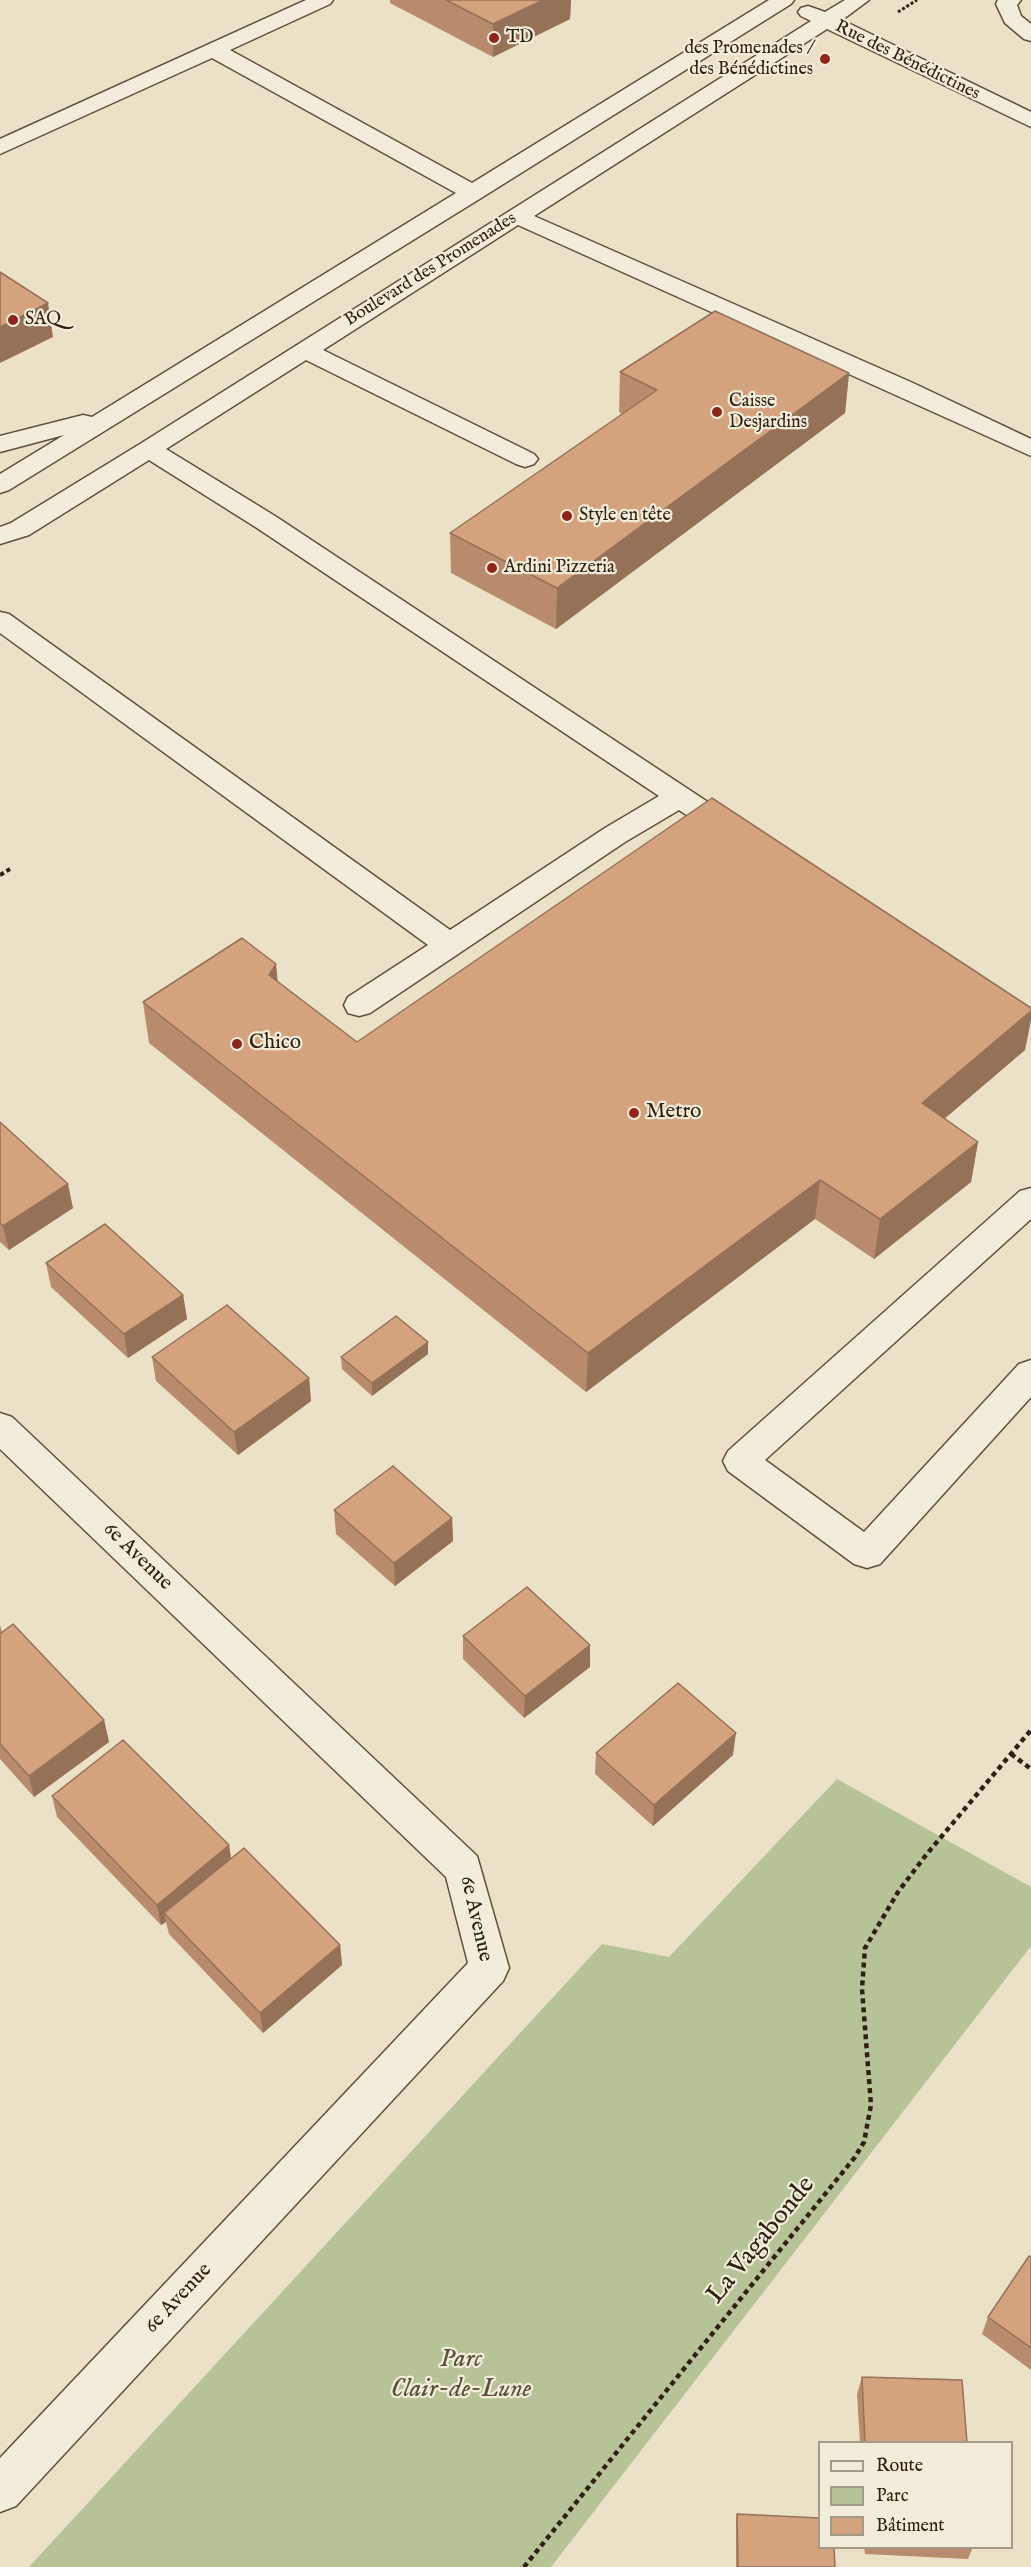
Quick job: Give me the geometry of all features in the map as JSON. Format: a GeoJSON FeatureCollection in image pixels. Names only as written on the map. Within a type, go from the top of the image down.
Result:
{"type":"FeatureCollection","features":[{"type":"Feature","properties":{"kind":"street"},"geometry":{"type":"LineString","coordinates":[[0,147],[323,0]]}},
{"type":"Feature","properties":{"kind":"street"},"geometry":{"type":"LineString","coordinates":[[0,485],[784,0]]}},
{"type":"Feature","properties":{"kind":"street","name":"Rue des Bénédictines"},"geometry":{"type":"LineString","coordinates":[[784,0],[1031,120]]}},
{"type":"Feature","properties":{"kind":"street","name":"Boulevard des Promenades"},"geometry":{"type":"LineString","coordinates":[[0,536],[20,529],[149,449],[859,0]]}},
{"type":"Feature","properties":{"kind":"street"},"geometry":{"type":"LineString","coordinates":[[1011,0],[1006,4],[1012,19],[1031,34]]}},
{"type":"Feature","properties":{"kind":"street"},"geometry":{"type":"LineString","coordinates":[[213,50],[473,193]]}},
{"type":"Feature","properties":{"kind":"street"},"geometry":{"type":"LineString","coordinates":[[516,216],[904,388],[1031,448]]}},
{"type":"Feature","properties":{"kind":"street"},"geometry":{"type":"LineString","coordinates":[[305,350],[525,459]]}},
{"type":"Feature","properties":{"kind":"street"},"geometry":{"type":"LineString","coordinates":[[0,444],[116,413]]}},
{"type":"Feature","properties":{"kind":"street"},"geometry":{"type":"LineString","coordinates":[[149,449],[256,515],[755,846]]}},
{"type":"Feature","properties":{"kind":"street"},"geometry":{"type":"LineString","coordinates":[[0,620],[449,945]]}},
{"type":"Feature","properties":{"kind":"street"},"geometry":{"type":"LineString","coordinates":[[359,1005],[615,835],[679,797]]}},
{"type":"Feature","properties":{"kind":"street"},"geometry":{"type":"LineString","coordinates":[[1031,1200],[740,1461],[867,1553],[1031,1374]]}},
{"type":"Feature","properties":{"kind":"street","name":"6e Avenue"},"geometry":{"type":"LineString","coordinates":[[0,1426],[464,1868],[489,1968],[0,2490]]}},
{"type":"Feature","properties":{"kind":"path"},"geometry":{"type":"LineString","coordinates":[[891,15],[917,0]]}},
{"type":"Feature","properties":{"kind":"path"},"geometry":{"type":"LineString","coordinates":[[0,875],[10,869]]}},
{"type":"Feature","properties":{"kind":"path","name":"La Vagabonde"},"geometry":{"type":"LineString","coordinates":[[524,2567],[843,2174],[864,2142],[871,2104],[862,1989],[865,1948],[898,1892],[1031,1730]]}},
{"type":"Feature","properties":{"kind":"path"},"geometry":{"type":"LineString","coordinates":[[1011,1754],[1031,1769]]}},
{"type":"Feature","properties":{"kind":"green space","name":"Parc Clair-de-Lune"},"geometry":{"type":"Polygon","coordinates":[[[837,1779],[1031,1887],[1031,1946],[551,2567],[29,2567],[602,1944],[669,1957],[837,1779]]]}},
{"type":"Feature","properties":{"kind":"building"},"geometry":{"type":"Polygon","coordinates":[[[446,0],[543,0],[493,24],[446,0]]]}},
{"type":"Feature","properties":{"kind":"building"},"geometry":{"type":"Polygon","coordinates":[[[0,272],[48,303],[0,327],[0,272]]]}},
{"type":"Feature","properties":{"kind":"building"},"geometry":{"type":"Polygon","coordinates":[[[715,311],[849,373],[557,588],[450,533],[657,390],[620,372],[715,311]]]}},
{"type":"Feature","properties":{"kind":"building","name":"Metro"},"geometry":{"type":"Polygon","coordinates":[[[712,798],[1031,1008],[1031,1011],[922,1103],[978,1142],[880,1219],[820,1180],[588,1353],[143,1002],[242,938],[276,964],[269,975],[357,1042],[712,798]]]}},
{"type":"Feature","properties":{"kind":"building"},"geometry":{"type":"Polygon","coordinates":[[[0,1122],[68,1184],[3,1226],[0,1223],[0,1122]]]}},
{"type":"Feature","properties":{"kind":"building"},"geometry":{"type":"Polygon","coordinates":[[[105,1224],[183,1295],[124,1334],[46,1263],[105,1224]]]}},
{"type":"Feature","properties":{"kind":"building"},"geometry":{"type":"Polygon","coordinates":[[[227,1305],[309,1378],[234,1432],[152,1357],[227,1305]]]}},
{"type":"Feature","properties":{"kind":"building"},"geometry":{"type":"Polygon","coordinates":[[[396,1316],[428,1342],[372,1383],[341,1357],[396,1316]]]}},
{"type":"Feature","properties":{"kind":"building"},"geometry":{"type":"Polygon","coordinates":[[[393,1466],[452,1518],[394,1563],[334,1510],[393,1466]]]}},
{"type":"Feature","properties":{"kind":"building"},"geometry":{"type":"Polygon","coordinates":[[[527,1587],[590,1645],[525,1696],[463,1636],[527,1587]]]}},
{"type":"Feature","properties":{"kind":"building"},"geometry":{"type":"Polygon","coordinates":[[[13,1624],[104,1720],[29,1776],[0,1744],[0,1634],[13,1624]]]}},
{"type":"Feature","properties":{"kind":"building"},"geometry":{"type":"Polygon","coordinates":[[[678,1683],[736,1733],[654,1805],[596,1753],[678,1683]]]}},
{"type":"Feature","properties":{"kind":"building"},"geometry":{"type":"Polygon","coordinates":[[[123,1740],[229,1845],[157,1905],[52,1796],[123,1740]]]}},
{"type":"Feature","properties":{"kind":"building"},"geometry":{"type":"Polygon","coordinates":[[[244,1848],[340,1945],[260,2013],[164,1913],[244,1848]]]}},
{"type":"Feature","properties":{"kind":"building"},"geometry":{"type":"Polygon","coordinates":[[[1029,2256],[1031,2257],[1031,2348],[988,2317],[1029,2256]]]}},
{"type":"Feature","properties":{"kind":"building"},"geometry":{"type":"Polygon","coordinates":[[[862,2377],[962,2380],[967,2441],[865,2441],[862,2377]]]}},
{"type":"Feature","properties":{"kind":"building"},"geometry":{"type":"Polygon","coordinates":[[[737,2514],[818,2518],[818,2549],[834,2549],[835,2567],[738,2567],[737,2514]]]}},
{"type":"Feature","properties":{"kind":"place","name":"TD"},"geometry":{"type":"Point","coordinates":[494,38]}},
{"type":"Feature","properties":{"kind":"place","name":"des Promenades / des Bénédictines"},"geometry":{"type":"Point","coordinates":[825,59]}},
{"type":"Feature","properties":{"kind":"place","name":"SAQ"},"geometry":{"type":"Point","coordinates":[13,320]}},
{"type":"Feature","properties":{"kind":"place","name":"Caisse Desjardins"},"geometry":{"type":"Point","coordinates":[717,412]}},
{"type":"Feature","properties":{"kind":"place","name":"Style en tête"},"geometry":{"type":"Point","coordinates":[567,516]}},
{"type":"Feature","properties":{"kind":"place","name":"Ardini Pizzeria"},"geometry":{"type":"Point","coordinates":[492,568]}},
{"type":"Feature","properties":{"kind":"place","name":"Chico"},"geometry":{"type":"Point","coordinates":[237,1044]}},
{"type":"Feature","properties":{"kind":"place","name":"Metro"},"geometry":{"type":"Point","coordinates":[634,1113]}}]}
